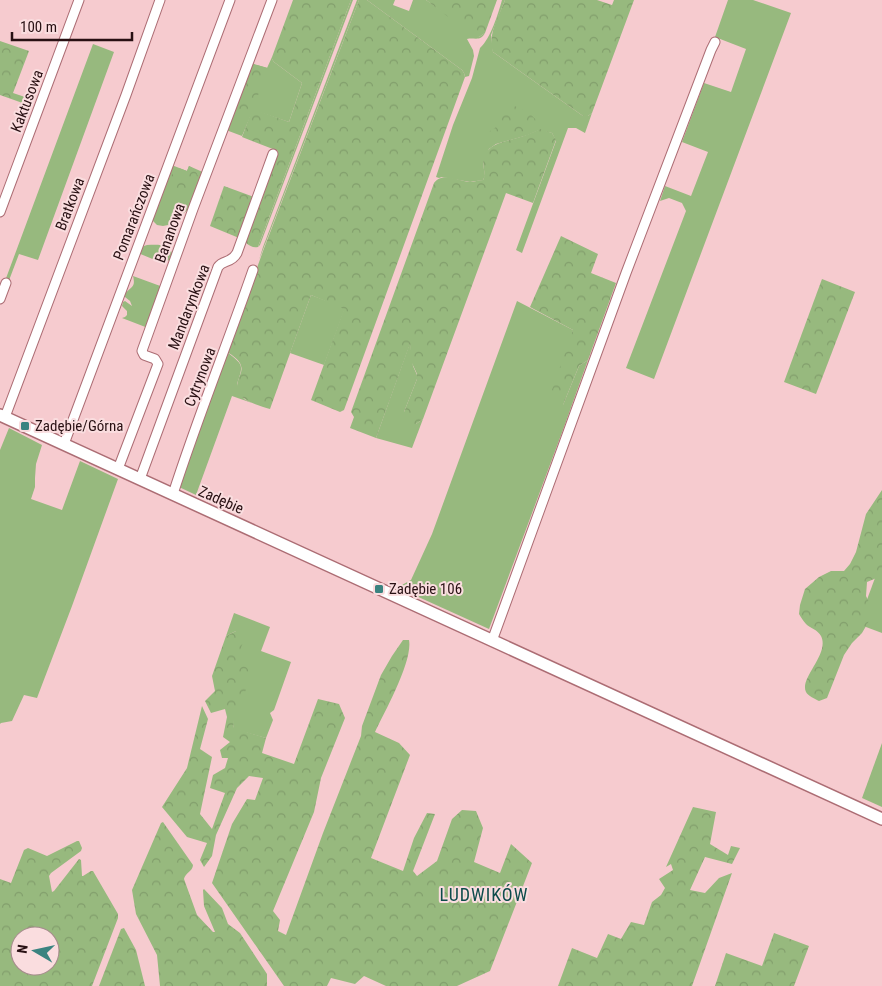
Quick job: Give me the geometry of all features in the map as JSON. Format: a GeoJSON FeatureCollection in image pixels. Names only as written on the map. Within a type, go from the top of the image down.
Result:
{"type":"FeatureCollection","features":[{"type":"Feature","properties":{"kind":"street","name":"Kaktusowa"},"geometry":{"type":"LineString","coordinates":[[0,212],[79,0]]}},
{"type":"Feature","properties":{"kind":"street","name":"Bratkowa"},"geometry":{"type":"LineString","coordinates":[[2,416],[126,95],[160,0]]}},
{"type":"Feature","properties":{"kind":"street","name":"Pomarańczowa"},"geometry":{"type":"LineString","coordinates":[[64,444],[230,0]]}},
{"type":"Feature","properties":{"kind":"street","name":"Bananowa"},"geometry":{"type":"LineString","coordinates":[[118,469],[158,364],[157,360],[144,355],[143,348],[272,0]]}},
{"type":"Feature","properties":{"kind":"street"},"geometry":{"type":"LineString","coordinates":[[492,641],[626,273],[714,42]]}},
{"type":"Feature","properties":{"kind":"street","name":"Mandarynkowa"},"geometry":{"type":"LineString","coordinates":[[140,479],[218,267],[221,263],[232,260],[237,253],[273,154]]}},
{"type":"Feature","properties":{"kind":"street","name":"Cytrynowa"},"geometry":{"type":"LineString","coordinates":[[174,494],[188,448],[253,270]]}},
{"type":"Feature","properties":{"kind":"street"},"geometry":{"type":"LineString","coordinates":[[0,299],[6,283]]}},
{"type":"Feature","properties":{"kind":"street","name":"Zadębie"},"geometry":{"type":"LineString","coordinates":[[2,416],[882,819]]}},
{"type":"Feature","properties":{"kind":"green space"},"geometry":{"type":"Polygon","coordinates":[[[293,0],[351,0],[258,247],[255,247],[246,243],[246,240],[278,151],[242,137],[252,110],[239,109],[237,104],[249,70],[253,65],[268,68],[253,109],[289,122],[302,83],[274,62],[272,57],[293,0]]]}},
{"type":"Feature","properties":{"kind":"green space"},"geometry":{"type":"Polygon","coordinates":[[[351,0],[353,0],[260,245],[258,247],[351,0]]]}},
{"type":"Feature","properties":{"kind":"green space"},"geometry":{"type":"Polygon","coordinates":[[[357,0],[359,0],[259,260],[263,247],[357,0]]]}},
{"type":"Feature","properties":{"kind":"green space"},"geometry":{"type":"Polygon","coordinates":[[[359,0],[367,0],[462,70],[465,77],[344,410],[340,412],[311,400],[344,309],[311,295],[270,409],[242,397],[237,387],[241,366],[227,352],[263,251],[359,0]]]}},
{"type":"Feature","properties":{"kind":"green space"},"geometry":{"type":"Polygon","coordinates":[[[367,0],[395,0],[393,5],[409,11],[413,0],[426,0],[479,37],[485,33],[479,38],[467,39],[474,56],[469,76],[465,77],[462,70],[367,0]]]}},
{"type":"Feature","properties":{"kind":"green space"},"geometry":{"type":"Polygon","coordinates":[[[426,0],[497,0],[485,33],[479,37],[473,36],[426,0]]]}},
{"type":"Feature","properties":{"kind":"green space"},"geometry":{"type":"Polygon","coordinates":[[[502,0],[505,0],[491,35],[493,52],[583,116],[588,116],[592,113],[585,133],[576,128],[568,128],[522,253],[516,250],[556,141],[552,133],[539,130],[496,144],[489,149],[483,163],[485,176],[483,180],[470,182],[436,177],[453,125],[472,78],[480,48],[491,32],[502,0]]]}},
{"type":"Feature","properties":{"kind":"green space"},"geometry":{"type":"Polygon","coordinates":[[[505,0],[597,0],[612,5],[614,0],[634,0],[592,113],[588,116],[583,116],[493,52],[493,32],[505,0]]]}},
{"type":"Feature","properties":{"kind":"green space"},"geometry":{"type":"Polygon","coordinates":[[[728,0],[753,0],[791,13],[654,379],[626,368],[686,211],[682,203],[669,198],[660,201],[665,186],[691,196],[708,152],[682,142],[704,83],[731,92],[746,49],[715,37],[728,0]]]}},
{"type":"Feature","properties":{"kind":"green space"},"geometry":{"type":"Polygon","coordinates":[[[0,41],[29,51],[13,93],[34,100],[31,106],[0,95],[0,41]]]}},
{"type":"Feature","properties":{"kind":"green space"},"geometry":{"type":"Polygon","coordinates":[[[93,44],[114,52],[38,260],[19,254],[8,283],[5,281],[93,44]]]}},
{"type":"Feature","properties":{"kind":"green space"},"geometry":{"type":"Polygon","coordinates":[[[272,57],[274,62],[302,83],[289,122],[253,110],[242,136],[226,130],[251,63],[267,68],[272,57]]]}},
{"type":"Feature","properties":{"kind":"green space"},"geometry":{"type":"Polygon","coordinates":[[[505,103],[524,111],[537,122],[529,129],[517,134],[493,140],[488,138],[488,133],[499,124],[505,103]]]}},
{"type":"Feature","properties":{"kind":"green space"},"geometry":{"type":"Polygon","coordinates":[[[540,129],[552,133],[556,140],[533,203],[506,193],[423,419],[416,424],[410,425],[404,421],[404,412],[417,379],[417,374],[411,361],[410,344],[376,438],[350,428],[354,417],[351,412],[434,183],[438,179],[446,177],[470,182],[483,180],[483,160],[486,152],[493,146],[540,129]]]}},
{"type":"Feature","properties":{"kind":"green space"},"geometry":{"type":"Polygon","coordinates":[[[169,164],[187,171],[189,166],[205,173],[189,209],[168,225],[163,226],[157,225],[153,221],[152,215],[169,164]]]}},
{"type":"Feature","properties":{"kind":"green space"},"geometry":{"type":"Polygon","coordinates":[[[189,166],[197,173],[197,183],[193,192],[186,200],[179,199],[171,192],[169,182],[174,172],[179,168],[187,171],[189,166]]]}},
{"type":"Feature","properties":{"kind":"green space"},"geometry":{"type":"Polygon","coordinates":[[[224,186],[254,197],[239,238],[210,226],[224,186]]]}},
{"type":"Feature","properties":{"kind":"green space"},"geometry":{"type":"Polygon","coordinates":[[[561,236],[598,254],[591,273],[616,283],[588,360],[579,366],[563,405],[548,401],[573,330],[530,307],[561,236]]]}},
{"type":"Feature","properties":{"kind":"green space"},"geometry":{"type":"Polygon","coordinates":[[[162,245],[169,248],[173,256],[172,262],[157,256],[155,260],[138,253],[141,247],[162,245]]]}},
{"type":"Feature","properties":{"kind":"green space"},"geometry":{"type":"Polygon","coordinates":[[[133,276],[163,287],[148,328],[122,318],[127,315],[127,311],[122,306],[123,302],[125,301],[132,306],[125,297],[125,294],[133,285],[133,276]]]}},
{"type":"Feature","properties":{"kind":"green space"},"geometry":{"type":"Polygon","coordinates":[[[822,279],[855,292],[816,394],[784,382],[822,279]]]}},
{"type":"Feature","properties":{"kind":"green space"},"geometry":{"type":"Polygon","coordinates":[[[311,295],[345,308],[324,365],[290,353],[311,295]]]}},
{"type":"Feature","properties":{"kind":"green space"},"geometry":{"type":"Polygon","coordinates":[[[517,301],[573,330],[563,405],[579,366],[588,360],[489,629],[414,595],[400,586],[411,580],[432,534],[517,301]]]}},
{"type":"Feature","properties":{"kind":"green space"},"geometry":{"type":"Polygon","coordinates":[[[410,343],[417,379],[404,412],[416,424],[423,419],[412,448],[376,438],[410,343]]]}},
{"type":"Feature","properties":{"kind":"green space"},"geometry":{"type":"Polygon","coordinates":[[[227,352],[241,365],[237,384],[244,399],[252,403],[232,396],[196,495],[179,487],[227,352]]]}},
{"type":"Feature","properties":{"kind":"green space"},"geometry":{"type":"Polygon","coordinates":[[[9,428],[42,445],[36,464],[35,487],[31,499],[62,510],[80,461],[118,479],[37,698],[24,695],[12,721],[0,724],[0,450],[9,428]]]}},
{"type":"Feature","properties":{"kind":"green space"},"geometry":{"type":"Polygon","coordinates":[[[882,490],[882,573],[879,577],[867,582],[866,596],[872,608],[869,621],[844,655],[827,698],[819,701],[806,692],[805,686],[823,643],[820,634],[806,624],[799,614],[800,605],[805,589],[819,577],[831,571],[844,571],[850,564],[856,552],[866,514],[882,490]]]}},
{"type":"Feature","properties":{"kind":"green space"},"geometry":{"type":"Polygon","coordinates":[[[882,559],[882,633],[858,624],[882,559]]]}},
{"type":"Feature","properties":{"kind":"green space"},"geometry":{"type":"Polygon","coordinates":[[[234,613],[270,627],[261,651],[291,662],[274,710],[270,713],[273,720],[266,738],[234,729],[236,631],[226,636],[234,613]]]}},
{"type":"Feature","properties":{"kind":"green space"},"geometry":{"type":"Polygon","coordinates":[[[236,631],[246,634],[236,662],[249,663],[252,674],[233,723],[234,728],[266,738],[262,753],[294,764],[318,699],[339,704],[345,718],[321,778],[314,812],[273,911],[280,920],[278,931],[286,935],[361,736],[362,726],[381,675],[403,640],[409,640],[407,660],[403,673],[375,732],[399,743],[410,755],[371,858],[403,871],[414,838],[427,813],[435,814],[413,871],[417,876],[437,861],[452,819],[462,810],[476,811],[483,828],[474,862],[500,873],[511,844],[532,863],[490,971],[457,986],[386,986],[364,976],[355,984],[331,978],[327,986],[284,986],[212,883],[232,824],[247,799],[255,800],[263,778],[249,776],[237,788],[216,835],[212,856],[204,867],[200,860],[207,843],[187,837],[162,807],[187,768],[202,706],[208,719],[200,749],[212,757],[200,814],[212,829],[225,793],[210,788],[213,775],[225,768],[228,758],[222,758],[220,750],[230,742],[223,737],[227,717],[225,709],[211,713],[205,701],[215,691],[212,676],[226,636],[236,631]]]}},
{"type":"Feature","properties":{"kind":"green space"},"geometry":{"type":"Polygon","coordinates":[[[882,743],[882,807],[862,798],[882,743]]]}},
{"type":"Feature","properties":{"kind":"green space"},"geometry":{"type":"Polygon","coordinates":[[[693,807],[716,812],[710,844],[728,855],[731,846],[740,848],[732,864],[705,857],[690,890],[705,893],[719,878],[732,873],[692,986],[558,986],[572,948],[597,958],[608,934],[621,939],[631,922],[644,925],[652,902],[661,895],[665,888],[659,879],[673,870],[671,864],[666,867],[693,807]]]}},
{"type":"Feature","properties":{"kind":"green space"},"geometry":{"type":"Polygon","coordinates":[[[163,822],[193,865],[184,879],[197,915],[215,932],[204,906],[204,889],[222,908],[228,924],[240,933],[267,974],[267,986],[160,986],[157,955],[136,914],[132,890],[163,822]]]}},
{"type":"Feature","properties":{"kind":"green space"},"geometry":{"type":"Polygon","coordinates":[[[79,841],[82,848],[81,851],[49,876],[52,892],[79,859],[81,860],[82,876],[93,871],[118,914],[92,986],[0,986],[0,879],[11,883],[24,850],[28,848],[47,856],[79,841]]]}},
{"type":"Feature","properties":{"kind":"green space"},"geometry":{"type":"Polygon","coordinates":[[[124,928],[136,950],[145,986],[99,986],[121,929],[124,928]]]}},
{"type":"Feature","properties":{"kind":"green space"},"geometry":{"type":"Polygon","coordinates":[[[774,933],[809,946],[794,986],[715,986],[726,953],[762,966],[774,933]]]}},
{"type":"Feature","properties":{"kind":"place","name":"Zadębie/Górna"},"geometry":{"type":"Point","coordinates":[25,426]}},
{"type":"Feature","properties":{"kind":"place","name":"Zadębie 106"},"geometry":{"type":"Point","coordinates":[379,589]}},
{"type":"Feature","properties":{"kind":"district","name":"LUDWIKÓW"},"geometry":{"type":"Point","coordinates":[484,895]}}]}
